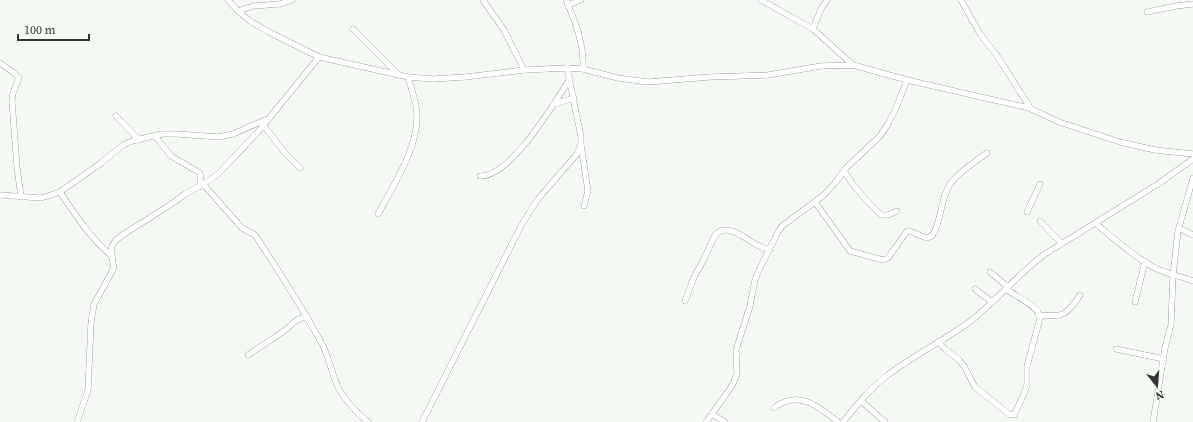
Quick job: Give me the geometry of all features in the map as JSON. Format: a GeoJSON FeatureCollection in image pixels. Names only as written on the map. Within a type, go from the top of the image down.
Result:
{"type":"FeatureCollection","features":[{"type":"Feature","properties":{"kind":"street"},"geometry":{"type":"LineString","coordinates":[[228,0],[238,12],[269,32],[319,57],[398,75],[433,79],[524,70],[567,68],[583,69],[618,78],[648,82],[710,77],[768,75],[821,66],[853,65],[907,80],[1031,109],[1059,122],[1120,142],[1155,150],[1193,154]]}},
{"type":"Feature","properties":{"kind":"street"},"geometry":{"type":"LineString","coordinates":[[238,12],[253,6],[280,4],[292,0]]}},
{"type":"Feature","properties":{"kind":"street"},"geometry":{"type":"LineString","coordinates":[[483,0],[504,30],[524,70]]}},
{"type":"Feature","properties":{"kind":"street"},"geometry":{"type":"LineString","coordinates":[[581,0],[567,3],[583,49],[583,69]]}},
{"type":"Feature","properties":{"kind":"street"},"geometry":{"type":"LineString","coordinates":[[761,0],[813,29],[853,65]]}},
{"type":"Feature","properties":{"kind":"street"},"geometry":{"type":"LineString","coordinates":[[813,29],[821,9],[828,0]]}},
{"type":"Feature","properties":{"kind":"street"},"geometry":{"type":"LineString","coordinates":[[961,0],[980,34],[998,56],[1031,109]]}},
{"type":"Feature","properties":{"kind":"street"},"geometry":{"type":"LineString","coordinates":[[1147,12],[1193,4]]}},
{"type":"Feature","properties":{"kind":"street"},"geometry":{"type":"LineString","coordinates":[[353,29],[398,75]]}},
{"type":"Feature","properties":{"kind":"street"},"geometry":{"type":"LineString","coordinates":[[77,422],[88,390],[91,323],[94,304],[114,268],[111,252],[112,246],[116,240],[124,234],[185,194],[201,186],[219,173],[264,126],[319,57]]}},
{"type":"Feature","properties":{"kind":"street"},"geometry":{"type":"LineString","coordinates":[[0,63],[19,78],[13,93],[12,101],[20,197]]}},
{"type":"Feature","properties":{"kind":"street"},"geometry":{"type":"LineString","coordinates":[[567,68],[579,122],[588,191],[584,206]]}},
{"type":"Feature","properties":{"kind":"street"},"geometry":{"type":"LineString","coordinates":[[378,214],[404,166],[416,126],[417,114],[408,76]]}},
{"type":"Feature","properties":{"kind":"street"},"geometry":{"type":"LineString","coordinates":[[480,176],[491,174],[530,140],[570,79]]}},
{"type":"Feature","properties":{"kind":"street"},"geometry":{"type":"LineString","coordinates":[[706,422],[736,380],[736,350],[750,306],[758,272],[782,226],[824,195],[844,171],[880,136],[888,124],[907,80]]}},
{"type":"Feature","properties":{"kind":"street"},"geometry":{"type":"LineString","coordinates":[[554,104],[574,98]]}},
{"type":"Feature","properties":{"kind":"street"},"geometry":{"type":"LineString","coordinates":[[116,116],[139,140]]}},
{"type":"Feature","properties":{"kind":"street"},"geometry":{"type":"LineString","coordinates":[[0,195],[40,198],[60,192],[101,163],[123,145],[139,140],[162,134],[218,137],[233,134],[270,118]]}},
{"type":"Feature","properties":{"kind":"street"},"geometry":{"type":"LineString","coordinates":[[264,126],[285,153],[300,168]]}},
{"type":"Feature","properties":{"kind":"street"},"geometry":{"type":"LineString","coordinates":[[155,136],[171,156],[200,173],[201,186],[242,228],[255,235],[307,316],[328,354],[338,387],[349,404],[368,422]]}},
{"type":"Feature","properties":{"kind":"street"},"geometry":{"type":"LineString","coordinates":[[422,422],[522,224],[538,199],[573,160],[581,144]]}},
{"type":"Feature","properties":{"kind":"street"},"geometry":{"type":"LineString","coordinates":[[815,202],[850,252],[884,260],[888,258],[906,231],[927,238],[932,236],[938,226],[949,186],[953,180],[987,152]]}},
{"type":"Feature","properties":{"kind":"street"},"geometry":{"type":"LineString","coordinates":[[843,422],[884,378],[898,367],[971,320],[1007,288],[1028,266],[1062,243],[1158,184],[1193,159]]}},
{"type":"Feature","properties":{"kind":"street"},"geometry":{"type":"LineString","coordinates":[[844,171],[861,195],[881,215],[888,215],[897,211]]}},
{"type":"Feature","properties":{"kind":"street"},"geometry":{"type":"LineString","coordinates":[[1153,422],[1171,324],[1173,275],[1179,228],[1193,178]]}},
{"type":"Feature","properties":{"kind":"street"},"geometry":{"type":"LineString","coordinates":[[1027,212],[1040,184]]}},
{"type":"Feature","properties":{"kind":"street"},"geometry":{"type":"LineString","coordinates":[[60,192],[75,215],[99,246],[113,257]]}},
{"type":"Feature","properties":{"kind":"street"},"geometry":{"type":"LineString","coordinates":[[1040,221],[1062,243]]}},
{"type":"Feature","properties":{"kind":"street"},"geometry":{"type":"LineString","coordinates":[[1095,223],[1155,268],[1193,281]]}},
{"type":"Feature","properties":{"kind":"street"},"geometry":{"type":"LineString","coordinates":[[1179,228],[1193,235]]}},
{"type":"Feature","properties":{"kind":"street"},"geometry":{"type":"LineString","coordinates":[[685,301],[695,275],[715,235],[718,232],[726,230],[740,235],[764,249],[770,249]]}},
{"type":"Feature","properties":{"kind":"street"},"geometry":{"type":"LineString","coordinates":[[99,246],[112,246]]}},
{"type":"Feature","properties":{"kind":"street"},"geometry":{"type":"LineString","coordinates":[[1135,302],[1145,261]]}},
{"type":"Feature","properties":{"kind":"street"},"geometry":{"type":"LineString","coordinates":[[990,272],[1007,288],[1029,304],[1038,312],[1039,315],[1040,322],[1027,366],[1027,385],[1024,396],[1014,415],[1015,422]]}},
{"type":"Feature","properties":{"kind":"street"},"geometry":{"type":"LineString","coordinates":[[976,289],[992,302]]}},
{"type":"Feature","properties":{"kind":"street"},"geometry":{"type":"LineString","coordinates":[[1039,315],[1053,316],[1064,314],[1070,310],[1080,295]]}},
{"type":"Feature","properties":{"kind":"street"},"geometry":{"type":"LineString","coordinates":[[248,355],[284,331],[297,320],[307,316]]}},
{"type":"Feature","properties":{"kind":"street"},"geometry":{"type":"LineString","coordinates":[[939,342],[964,366],[974,386],[1009,414],[1014,415]]}},
{"type":"Feature","properties":{"kind":"street"},"geometry":{"type":"LineString","coordinates":[[1116,349],[1164,359]]}},
{"type":"Feature","properties":{"kind":"street"},"geometry":{"type":"LineString","coordinates":[[774,408],[786,401],[802,400],[820,407],[838,422]]}},
{"type":"Feature","properties":{"kind":"street"},"geometry":{"type":"LineString","coordinates":[[861,401],[885,422]]}},
{"type":"Feature","properties":{"kind":"street"},"geometry":{"type":"LineString","coordinates":[[712,414],[725,422]]}}]}
